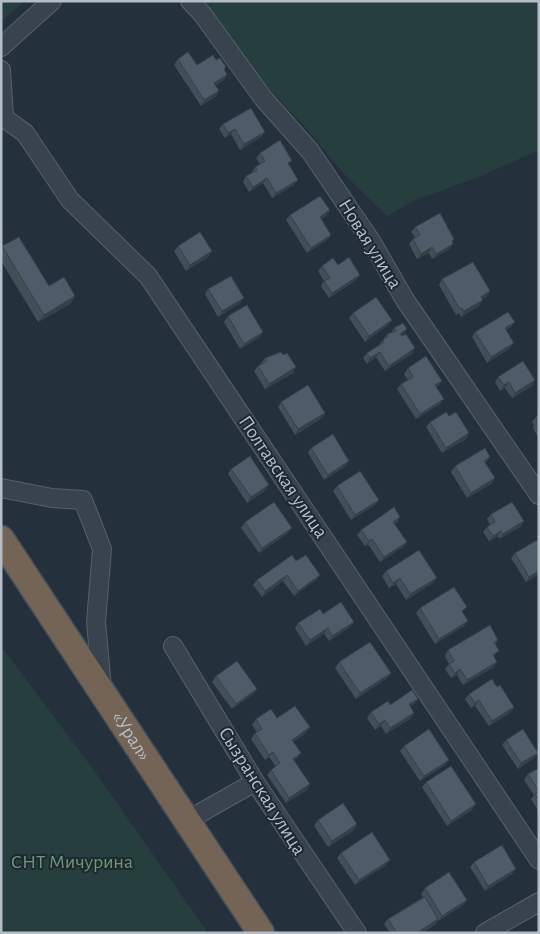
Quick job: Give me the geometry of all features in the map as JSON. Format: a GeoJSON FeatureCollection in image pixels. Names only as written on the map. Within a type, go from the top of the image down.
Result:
{"type":"FeatureCollection","features":[{"type":"Feature","properties":{"kind":"highway","name":"«Урал»"},"geometry":{"type":"LineString","coordinates":[[1,539],[261,933]]}},
{"type":"Feature","properties":{"kind":"street"},"geometry":{"type":"LineString","coordinates":[[1,47],[52,1]]}},
{"type":"Feature","properties":{"kind":"street","name":"Новая улица"},"geometry":{"type":"LineString","coordinates":[[190,1],[203,15],[263,98],[310,151],[371,241],[405,300],[539,496]]}},
{"type":"Feature","properties":{"kind":"street"},"geometry":{"type":"LineString","coordinates":[[1,70],[3,116]]}},
{"type":"Feature","properties":{"kind":"street","name":"Полтавская улица"},"geometry":{"type":"LineString","coordinates":[[3,116],[25,133],[70,200],[148,276],[539,860]]}},
{"type":"Feature","properties":{"kind":"street"},"geometry":{"type":"LineString","coordinates":[[1,488],[52,498],[83,500],[102,550],[96,622],[102,694]]}},
{"type":"Feature","properties":{"kind":"street","name":"Сызранская улица"},"geometry":{"type":"LineString","coordinates":[[173,646],[255,782],[357,933]]}},
{"type":"Feature","properties":{"kind":"street"},"geometry":{"type":"LineString","coordinates":[[186,821],[255,782]]}},
{"type":"Feature","properties":{"kind":"street"},"geometry":{"type":"LineString","coordinates":[[486,933],[539,902]]}},
{"type":"Feature","properties":{"kind":"green space"},"geometry":{"type":"Polygon","coordinates":[[[1,1],[25,1],[1,22],[1,1]]]}},
{"type":"Feature","properties":{"kind":"green space"},"geometry":{"type":"Polygon","coordinates":[[[197,1],[539,1],[539,150],[479,177],[415,200],[387,216],[345,175],[305,127],[243,61],[197,1]]]}},
{"type":"Feature","properties":{"kind":"green space","name":"СНТ Мичурина"},"geometry":{"type":"Polygon","coordinates":[[[1,646],[96,773],[208,933],[1,933],[1,646]]]}},
{"type":"Feature","properties":{"kind":"building"},"geometry":{"type":"Polygon","coordinates":[[[188,52],[197,65],[213,55],[216,60],[220,58],[226,67],[224,69],[227,75],[214,83],[219,91],[204,100],[178,59],[188,52]]]}},
{"type":"Feature","properties":{"kind":"building"},"geometry":{"type":"Polygon","coordinates":[[[251,108],[265,132],[244,144],[235,129],[228,133],[223,124],[251,108]]]}},
{"type":"Feature","properties":{"kind":"building"},"geometry":{"type":"Polygon","coordinates":[[[280,140],[292,161],[288,163],[298,180],[276,193],[267,178],[253,187],[246,176],[257,170],[255,167],[265,161],[260,153],[280,140]]]}},
{"type":"Feature","properties":{"kind":"building"},"geometry":{"type":"Polygon","coordinates":[[[320,196],[330,210],[320,217],[331,235],[311,248],[290,215],[320,196]]]}},
{"type":"Feature","properties":{"kind":"building"},"geometry":{"type":"Polygon","coordinates":[[[440,213],[454,239],[452,241],[453,244],[436,254],[432,247],[421,254],[413,239],[420,235],[415,227],[440,213]]]}},
{"type":"Feature","properties":{"kind":"building"},"geometry":{"type":"Polygon","coordinates":[[[200,232],[212,251],[190,265],[178,246],[200,232]]]}},
{"type":"Feature","properties":{"kind":"building"},"geometry":{"type":"Polygon","coordinates":[[[19,237],[49,286],[64,277],[75,296],[44,315],[2,246],[19,237]]]}},
{"type":"Feature","properties":{"kind":"building"},"geometry":{"type":"Polygon","coordinates":[[[349,257],[360,275],[332,293],[324,281],[330,278],[322,266],[333,258],[338,265],[349,257]]]}},
{"type":"Feature","properties":{"kind":"building"},"geometry":{"type":"Polygon","coordinates":[[[473,262],[490,291],[481,297],[483,300],[464,311],[462,308],[460,309],[442,279],[473,262]]]}},
{"type":"Feature","properties":{"kind":"building"},"geometry":{"type":"Polygon","coordinates":[[[231,276],[244,298],[222,311],[208,289],[231,276]]]}},
{"type":"Feature","properties":{"kind":"building"},"geometry":{"type":"Polygon","coordinates":[[[376,297],[392,320],[369,336],[353,313],[376,297]]]}},
{"type":"Feature","properties":{"kind":"building"},"geometry":{"type":"Polygon","coordinates":[[[247,305],[263,332],[244,344],[228,316],[247,305]]]}},
{"type":"Feature","properties":{"kind":"building"},"geometry":{"type":"Polygon","coordinates":[[[508,312],[515,322],[505,328],[514,343],[491,357],[475,332],[508,312]]]}},
{"type":"Feature","properties":{"kind":"building"},"geometry":{"type":"Polygon","coordinates":[[[403,323],[407,329],[400,334],[402,336],[406,334],[415,348],[389,366],[380,352],[370,358],[367,353],[384,342],[383,340],[388,336],[387,334],[396,331],[394,328],[403,323]]]}},
{"type":"Feature","properties":{"kind":"building"},"geometry":{"type":"Polygon","coordinates":[[[281,352],[283,355],[287,353],[296,367],[269,384],[258,366],[267,361],[265,358],[281,352]]]}},
{"type":"Feature","properties":{"kind":"building"},"geometry":{"type":"Polygon","coordinates":[[[426,356],[442,381],[435,385],[444,399],[420,414],[401,384],[413,377],[408,368],[426,356]]]}},
{"type":"Feature","properties":{"kind":"building"},"geometry":{"type":"Polygon","coordinates":[[[523,361],[535,380],[515,393],[509,382],[504,385],[498,377],[523,361]]]}},
{"type":"Feature","properties":{"kind":"building"},"geometry":{"type":"Polygon","coordinates":[[[308,385],[325,413],[298,429],[281,402],[308,385]]]}},
{"type":"Feature","properties":{"kind":"building"},"geometry":{"type":"Polygon","coordinates":[[[446,412],[449,416],[456,412],[469,433],[446,448],[430,422],[446,412]]]}},
{"type":"Feature","properties":{"kind":"building"},"geometry":{"type":"Polygon","coordinates":[[[333,434],[349,461],[328,475],[311,448],[333,434]]]}},
{"type":"Feature","properties":{"kind":"building"},"geometry":{"type":"Polygon","coordinates":[[[485,448],[490,457],[484,461],[495,478],[471,493],[455,466],[485,448]]]}},
{"type":"Feature","properties":{"kind":"building"},"geometry":{"type":"Polygon","coordinates":[[[250,456],[269,485],[251,497],[231,469],[250,456]]]}},
{"type":"Feature","properties":{"kind":"building"},"geometry":{"type":"Polygon","coordinates":[[[360,471],[379,500],[355,515],[337,486],[360,471]]]}},
{"type":"Feature","properties":{"kind":"building"},"geometry":{"type":"Polygon","coordinates":[[[274,502],[292,528],[262,548],[245,522],[274,502]]]}},
{"type":"Feature","properties":{"kind":"building"},"geometry":{"type":"Polygon","coordinates":[[[512,502],[524,521],[503,534],[501,531],[493,536],[487,527],[495,522],[491,514],[512,502]]]}},
{"type":"Feature","properties":{"kind":"building"},"geometry":{"type":"Polygon","coordinates":[[[394,507],[400,517],[393,522],[407,542],[384,557],[372,539],[369,541],[361,530],[394,507]]]}},
{"type":"Feature","properties":{"kind":"building"},"geometry":{"type":"Polygon","coordinates":[[[537,540],[539,543],[539,571],[529,577],[515,553],[537,540]]]}},
{"type":"Feature","properties":{"kind":"building"},"geometry":{"type":"Polygon","coordinates":[[[419,550],[437,578],[410,594],[400,578],[393,583],[386,571],[419,550]]]}},
{"type":"Feature","properties":{"kind":"building"},"geometry":{"type":"Polygon","coordinates":[[[292,555],[296,561],[306,555],[320,575],[298,591],[287,575],[265,591],[257,580],[292,555]]]}},
{"type":"Feature","properties":{"kind":"building"},"geometry":{"type":"Polygon","coordinates":[[[454,587],[467,607],[462,611],[468,621],[439,639],[420,608],[454,587]]]}},
{"type":"Feature","properties":{"kind":"building"},"geometry":{"type":"Polygon","coordinates":[[[341,602],[354,622],[332,636],[328,628],[310,640],[298,623],[320,609],[323,614],[341,602]]]}},
{"type":"Feature","properties":{"kind":"building"},"geometry":{"type":"Polygon","coordinates":[[[490,625],[498,640],[494,642],[499,651],[493,655],[497,662],[467,680],[460,669],[455,673],[449,664],[454,661],[448,650],[490,625]]]}},
{"type":"Feature","properties":{"kind":"building"},"geometry":{"type":"Polygon","coordinates":[[[370,642],[391,673],[360,693],[339,662],[370,642]]]}},
{"type":"Feature","properties":{"kind":"building"},"geometry":{"type":"Polygon","coordinates":[[[237,661],[257,689],[236,704],[216,676],[237,661]]]}},
{"type":"Feature","properties":{"kind":"building"},"geometry":{"type":"Polygon","coordinates":[[[492,679],[497,687],[500,685],[514,707],[492,721],[479,700],[475,703],[469,694],[492,679]]]}},
{"type":"Feature","properties":{"kind":"building"},"geometry":{"type":"Polygon","coordinates":[[[412,690],[418,699],[409,704],[414,713],[390,728],[385,720],[379,724],[371,712],[388,701],[390,705],[412,690]]]}},
{"type":"Feature","properties":{"kind":"building"},"geometry":{"type":"Polygon","coordinates":[[[295,706],[310,727],[292,740],[301,753],[293,759],[310,784],[289,798],[271,770],[280,763],[273,752],[269,755],[255,733],[262,729],[256,719],[271,709],[277,718],[295,706]]]}},
{"type":"Feature","properties":{"kind":"building"},"geometry":{"type":"Polygon","coordinates":[[[429,729],[449,760],[424,776],[404,746],[429,729]]]}},
{"type":"Feature","properties":{"kind":"building"},"geometry":{"type":"Polygon","coordinates":[[[523,729],[538,753],[521,763],[506,740],[523,729]]]}},
{"type":"Feature","properties":{"kind":"building"},"geometry":{"type":"Polygon","coordinates":[[[451,766],[476,804],[451,821],[426,782],[451,766]]]}},
{"type":"Feature","properties":{"kind":"building"},"geometry":{"type":"Polygon","coordinates":[[[539,768],[539,791],[528,774],[539,768]]]}},
{"type":"Feature","properties":{"kind":"building"},"geometry":{"type":"Polygon","coordinates":[[[539,791],[539,800],[535,794],[539,791]]]}},
{"type":"Feature","properties":{"kind":"building"},"geometry":{"type":"Polygon","coordinates":[[[343,803],[357,824],[332,841],[318,820],[343,803]]]}},
{"type":"Feature","properties":{"kind":"building"},"geometry":{"type":"Polygon","coordinates":[[[372,832],[390,860],[359,880],[341,853],[372,832]]]}},
{"type":"Feature","properties":{"kind":"building"},"geometry":{"type":"Polygon","coordinates":[[[502,845],[516,869],[488,886],[474,862],[502,845]]]}},
{"type":"Feature","properties":{"kind":"building"},"geometry":{"type":"Polygon","coordinates":[[[449,872],[467,900],[442,916],[425,888],[449,872]]]}},
{"type":"Feature","properties":{"kind":"building"},"geometry":{"type":"Polygon","coordinates":[[[425,897],[438,919],[417,933],[397,933],[388,919],[425,897]]]}}]}
